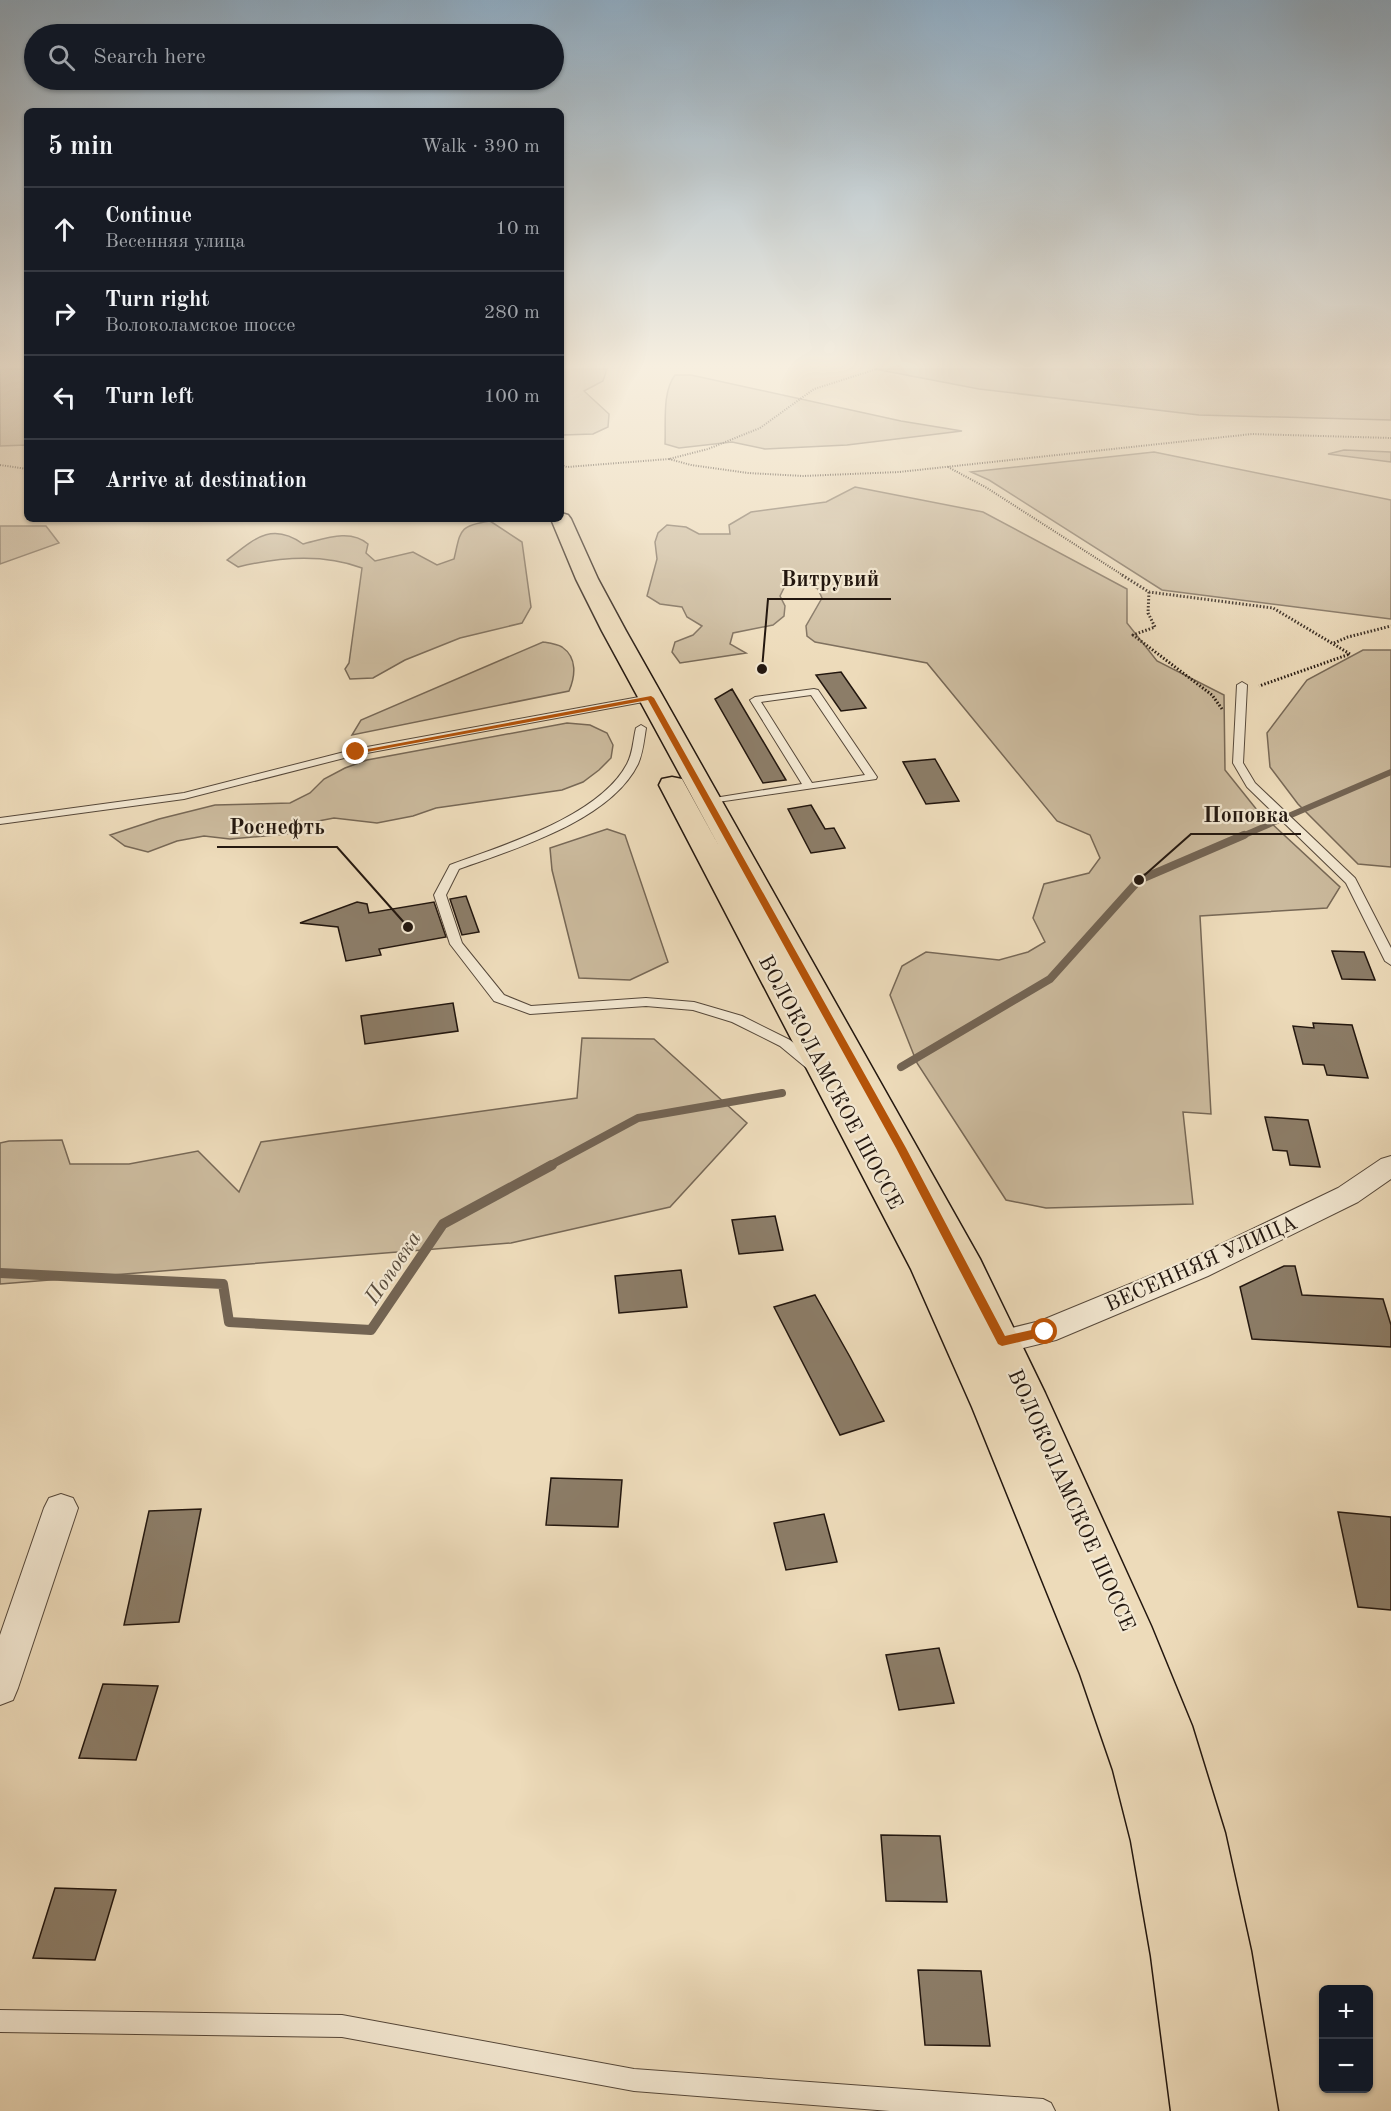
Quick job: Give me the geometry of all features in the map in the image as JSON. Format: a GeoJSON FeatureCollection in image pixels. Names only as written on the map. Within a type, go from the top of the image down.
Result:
{"type":"FeatureCollection","features":[{"type":"Feature","properties":{"kind":"main road","name":"ВОЛОКОЛАМСКОЕ ШОССЕ"},"geometry":{"type":"LineString","coordinates":[[542,522],[566,581],[640,709],[830,1081],[930,1269],[968,1348],[1078,1611],[1116,1711],[1146,1802],[1170,1910],[1200,2111]]}},
{"type":"Feature","properties":{"kind":"main road","name":"ВОЛОКОЛАМСКОЕ ШОССЕ"},"geometry":{"type":"LineString","coordinates":[[562,522],[640,709],[708,802],[901,1148],[1002,1341],[1160,1702],[1186,1784],[1216,1907],[1250,2111]]}},
{"type":"Feature","properties":{"kind":"street","name":"ВЕСЕННЯЯ УЛИЦА"},"geometry":{"type":"LineString","coordinates":[[1002,1341],[1045,1332],[1198,1268],[1348,1195],[1391,1166]]}},
{"type":"Feature","properties":{"kind":"street"},"geometry":{"type":"LineString","coordinates":[[0,1688],[62,1508]]}},
{"type":"Feature","properties":{"kind":"lane"},"geometry":{"type":"LineString","coordinates":[[1242,689],[1238,763],[1251,785],[1351,880],[1391,960]]}},
{"type":"Feature","properties":{"kind":"lane"},"geometry":{"type":"LineString","coordinates":[[708,802],[809,787],[872,777],[814,692],[755,700],[809,787]]}},
{"type":"Feature","properties":{"kind":"lane"},"geometry":{"type":"LineString","coordinates":[[0,821],[184,796],[356,752],[640,709],[631,766],[606,796],[570,820],[454,867],[440,895],[456,944],[499,998],[530,1010],[646,1002],[694,1006],[737,1019],[785,1043],[830,1081]]}},
{"type":"Feature","properties":{"kind":"lane"},"geometry":{"type":"LineString","coordinates":[[0,2021],[342,2026],[634,2080],[1043,2111]]}},
{"type":"Feature","properties":{"kind":"path"},"geometry":{"type":"LineString","coordinates":[[708,468],[748,473],[803,476],[899,472],[943,468]]}},
{"type":"Feature","properties":{"kind":"path"},"geometry":{"type":"LineString","coordinates":[[949,468],[987,488],[1149,592],[1273,608],[1350,654],[1242,689]]}},
{"type":"Feature","properties":{"kind":"path"},"geometry":{"type":"LineString","coordinates":[[1149,592],[1148,613],[1155,627],[1133,635],[1212,695],[1239,733]]}},
{"type":"Feature","properties":{"kind":"path"},"geometry":{"type":"LineString","coordinates":[[1334,643],[1347,635],[1374,632],[1391,626]]}},
{"type":"Feature","properties":{"kind":"shaded area"},"geometry":{"type":"Polygon","coordinates":[[[1012,468],[1231,468],[1391,500],[1391,619],[1162,590],[989,480],[971,472],[1012,468]]]}},
{"type":"Feature","properties":{"kind":"shaded area"},"geometry":{"type":"Polygon","coordinates":[[[855,487],[983,512],[1127,589],[1127,623],[1157,661],[1224,695],[1225,770],[1257,810],[1340,887],[1327,908],[1200,916],[1211,1114],[1183,1112],[1193,1204],[1046,1208],[1006,1200],[917,1063],[890,995],[902,966],[926,952],[999,960],[1028,952],[1045,942],[1033,918],[1044,884],[1089,873],[1100,858],[1090,835],[1057,821],[927,663],[815,642],[807,636],[806,626],[822,598],[818,589],[805,581],[785,586],[780,596],[785,606],[784,616],[773,625],[733,633],[730,644],[746,653],[680,663],[672,652],[675,642],[693,635],[702,626],[687,617],[682,607],[660,604],[647,596],[657,559],[655,542],[658,533],[667,525],[686,527],[699,534],[730,534],[729,525],[751,512],[826,502],[855,487]]]}},
{"type":"Feature","properties":{"kind":"shaded area"},"geometry":{"type":"Polygon","coordinates":[[[492,522],[522,542],[531,607],[522,623],[460,638],[405,660],[373,678],[350,679],[345,669],[349,663],[362,568],[316,558],[285,559],[238,567],[227,560],[254,540],[272,534],[281,534],[292,537],[303,544],[337,536],[353,537],[368,544],[366,553],[375,561],[413,552],[437,565],[454,559],[460,536],[466,528],[492,522]]]}},
{"type":"Feature","properties":{"kind":"shaded area"},"geometry":{"type":"Polygon","coordinates":[[[0,526],[46,526],[59,543],[0,564],[0,526]]]}},
{"type":"Feature","properties":{"kind":"shaded area"},"geometry":{"type":"Polygon","coordinates":[[[543,642],[562,647],[571,657],[574,674],[569,691],[352,735],[361,720],[543,642]]]}},
{"type":"Feature","properties":{"kind":"shaded area"},"geometry":{"type":"Polygon","coordinates":[[[1363,650],[1391,650],[1391,867],[1358,864],[1298,804],[1270,767],[1267,733],[1307,680],[1363,650]]]}},
{"type":"Feature","properties":{"kind":"shaded area"},"geometry":{"type":"Polygon","coordinates":[[[567,723],[590,725],[607,733],[613,745],[611,758],[599,770],[583,782],[562,790],[436,808],[413,816],[377,823],[334,818],[308,823],[287,834],[230,839],[204,836],[177,841],[148,852],[125,846],[110,835],[159,819],[215,805],[290,803],[310,793],[324,779],[367,760],[567,723]]]}},
{"type":"Feature","properties":{"kind":"shaded area"},"geometry":{"type":"Polygon","coordinates":[[[607,829],[625,835],[668,962],[630,980],[579,978],[552,870],[550,848],[607,829]]]}},
{"type":"Feature","properties":{"kind":"shaded area"},"geometry":{"type":"Polygon","coordinates":[[[582,1038],[654,1039],[747,1123],[670,1207],[511,1243],[0,1284],[0,1143],[62,1140],[70,1164],[129,1164],[198,1151],[239,1192],[261,1142],[577,1098],[582,1038]]]}},
{"type":"Feature","properties":{"kind":"building"},"geometry":{"type":"Polygon","coordinates":[[[841,672],[866,708],[841,711],[816,675],[841,672]]]}},
{"type":"Feature","properties":{"kind":"building"},"geometry":{"type":"Polygon","coordinates":[[[732,689],[786,780],[763,783],[715,699],[732,689]]]}},
{"type":"Feature","properties":{"kind":"building"},"geometry":{"type":"Polygon","coordinates":[[[935,759],[959,801],[926,804],[903,762],[935,759]]]}},
{"type":"Feature","properties":{"kind":"building"},"geometry":{"type":"Polygon","coordinates":[[[811,805],[825,829],[834,828],[845,848],[811,853],[788,809],[811,805]]]}},
{"type":"Feature","properties":{"kind":"building"},"geometry":{"type":"Polygon","coordinates":[[[466,896],[479,932],[462,935],[450,899],[466,896]]]}},
{"type":"Feature","properties":{"kind":"building"},"geometry":{"type":"Polygon","coordinates":[[[357,902],[367,904],[369,913],[434,902],[446,937],[379,949],[381,955],[346,961],[338,927],[300,923],[357,902]]]}},
{"type":"Feature","properties":{"kind":"building"},"geometry":{"type":"Polygon","coordinates":[[[1332,951],[1364,952],[1375,980],[1342,979],[1332,951]]]}},
{"type":"Feature","properties":{"kind":"building"},"geometry":{"type":"Polygon","coordinates":[[[453,1003],[458,1031],[365,1044],[361,1016],[453,1003]]]}},
{"type":"Feature","properties":{"kind":"building"},"geometry":{"type":"Polygon","coordinates":[[[1313,1023],[1352,1025],[1368,1078],[1327,1075],[1324,1065],[1303,1064],[1293,1026],[1314,1028],[1313,1023]]]}},
{"type":"Feature","properties":{"kind":"building"},"geometry":{"type":"Polygon","coordinates":[[[1265,1117],[1308,1120],[1320,1167],[1290,1165],[1287,1151],[1273,1150],[1265,1117]]]}},
{"type":"Feature","properties":{"kind":"building"},"geometry":{"type":"Polygon","coordinates":[[[775,1216],[783,1250],[739,1254],[732,1220],[775,1216]]]}},
{"type":"Feature","properties":{"kind":"building"},"geometry":{"type":"Polygon","coordinates":[[[1284,1266],[1295,1266],[1302,1295],[1383,1299],[1391,1325],[1391,1347],[1252,1339],[1240,1287],[1284,1266]]]}},
{"type":"Feature","properties":{"kind":"building"},"geometry":{"type":"Polygon","coordinates":[[[681,1270],[687,1307],[619,1313],[615,1276],[681,1270]]]}},
{"type":"Feature","properties":{"kind":"building"},"geometry":{"type":"Polygon","coordinates":[[[815,1295],[884,1421],[840,1435],[774,1307],[815,1295]]]}},
{"type":"Feature","properties":{"kind":"building"},"geometry":{"type":"Polygon","coordinates":[[[551,1478],[622,1480],[618,1527],[546,1525],[551,1478]]]}},
{"type":"Feature","properties":{"kind":"building"},"geometry":{"type":"Polygon","coordinates":[[[201,1509],[179,1622],[124,1625],[149,1511],[201,1509]]]}},
{"type":"Feature","properties":{"kind":"building"},"geometry":{"type":"Polygon","coordinates":[[[1338,1512],[1391,1517],[1391,1610],[1358,1607],[1338,1512]]]}},
{"type":"Feature","properties":{"kind":"building"},"geometry":{"type":"Polygon","coordinates":[[[824,1514],[837,1562],[786,1570],[774,1523],[824,1514]]]}},
{"type":"Feature","properties":{"kind":"building"},"geometry":{"type":"Polygon","coordinates":[[[939,1648],[954,1703],[899,1710],[886,1655],[939,1648]]]}},
{"type":"Feature","properties":{"kind":"building"},"geometry":{"type":"Polygon","coordinates":[[[103,1684],[158,1686],[136,1760],[79,1758],[103,1684]]]}},
{"type":"Feature","properties":{"kind":"building"},"geometry":{"type":"Polygon","coordinates":[[[881,1835],[940,1836],[947,1902],[886,1901],[881,1835]]]}},
{"type":"Feature","properties":{"kind":"building"},"geometry":{"type":"Polygon","coordinates":[[[55,1888],[116,1890],[95,1960],[33,1958],[55,1888]]]}},
{"type":"Feature","properties":{"kind":"building"},"geometry":{"type":"Polygon","coordinates":[[[918,1970],[981,1971],[990,2046],[925,2045],[918,1970]]]}},
{"type":"Feature","properties":{"kind":"waterway","name":"Поповка"},"geometry":{"type":"LineString","coordinates":[[1240,837],[1391,772]]}},
{"type":"Feature","properties":{"kind":"waterway","name":"Поповка"},"geometry":{"type":"LineString","coordinates":[[901,1067],[1050,979],[1139,880],[1244,835]]}},
{"type":"Feature","properties":{"kind":"waterway","name":"Поповка"},"geometry":{"type":"LineString","coordinates":[[549,1166],[638,1118],[782,1093]]}},
{"type":"Feature","properties":{"kind":"waterway","name":"Поповка"},"geometry":{"type":"LineString","coordinates":[[0,1273],[223,1284],[229,1322],[371,1330],[443,1224],[552,1165]]}},
{"type":"Feature","properties":{"kind":"place","name":"Витрувий"},"geometry":{"type":"Point","coordinates":[762,669]}},
{"type":"Feature","properties":{"kind":"place","name":"Поповка"},"geometry":{"type":"Point","coordinates":[1139,880]}},
{"type":"Feature","properties":{"kind":"place","name":"Роснефть"},"geometry":{"type":"Point","coordinates":[408,927]}},
{"type":"Feature","properties":{"kind":"route"},"geometry":{"type":"LineString","coordinates":[[356,752],[651,698],[901,1148],[1002,1341],[1045,1332]]}}]}
